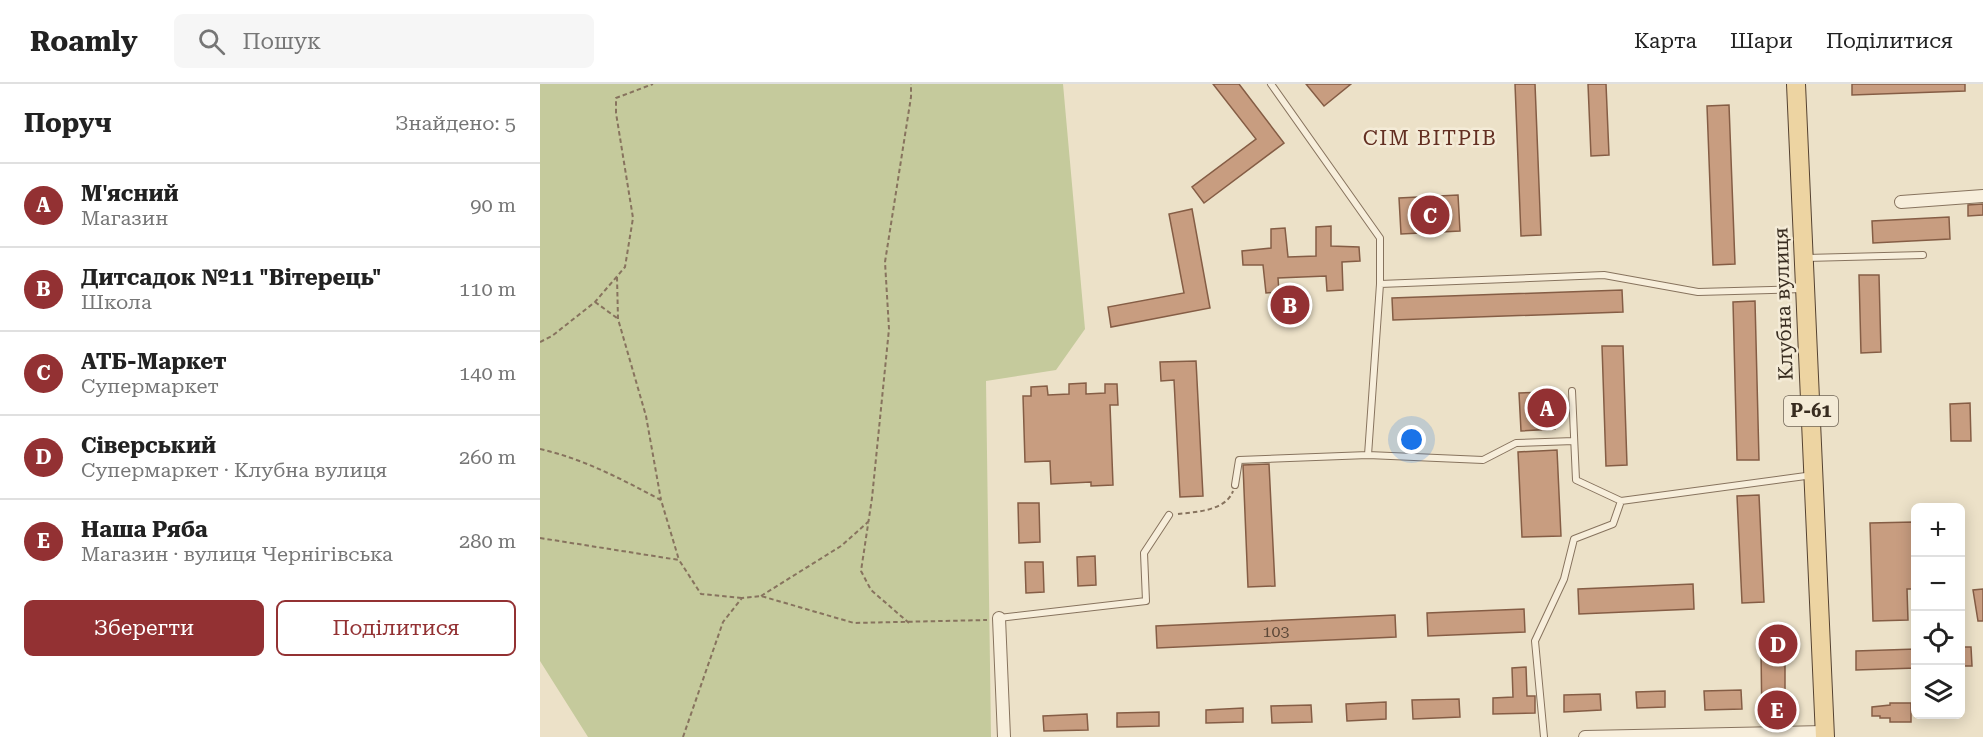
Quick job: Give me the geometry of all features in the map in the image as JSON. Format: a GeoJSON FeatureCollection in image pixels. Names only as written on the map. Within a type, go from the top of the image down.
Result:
{"type":"FeatureCollection","features":[{"type":"Feature","properties":{"kind":"main road","name":"Клубна вулиця"},"geometry":{"type":"LineString","coordinates":[[1797,84],[1825,734]]}},
{"type":"Feature","properties":{"kind":"street"},"geometry":{"type":"LineString","coordinates":[[1901,202],[1983,196]]}},
{"type":"Feature","properties":{"kind":"street"},"geometry":{"type":"LineString","coordinates":[[999,618],[1004,737]]}},
{"type":"Feature","properties":{"kind":"street"},"geometry":{"type":"LineString","coordinates":[[1585,737],[1825,734]]}},
{"type":"Feature","properties":{"kind":"lane"},"geometry":{"type":"LineString","coordinates":[[1272,84],[1380,237],[1380,284],[1368,455]]}},
{"type":"Feature","properties":{"kind":"lane"},"geometry":{"type":"LineString","coordinates":[[1804,258],[1923,255]]}},
{"type":"Feature","properties":{"kind":"lane"},"geometry":{"type":"LineString","coordinates":[[1380,284],[1604,275],[1698,292],[1805,289]]}},
{"type":"Feature","properties":{"kind":"lane"},"geometry":{"type":"LineString","coordinates":[[1572,391],[1576,480],[1621,501],[1813,475]]}},
{"type":"Feature","properties":{"kind":"lane"},"geometry":{"type":"LineString","coordinates":[[1235,486],[1239,460],[1368,455],[1483,460],[1516,443],[1574,441]]}},
{"type":"Feature","properties":{"kind":"lane"},"geometry":{"type":"LineString","coordinates":[[1544,737],[1535,641],[1564,579],[1574,539],[1613,524],[1621,501]]}},
{"type":"Feature","properties":{"kind":"lane"},"geometry":{"type":"LineString","coordinates":[[999,618],[1146,601],[1144,554],[1169,515]]}},
{"type":"Feature","properties":{"kind":"path"},"geometry":{"type":"LineString","coordinates":[[540,342],[552,336],[596,302],[625,267],[633,218],[616,113],[616,98],[652,84]]}},
{"type":"Feature","properties":{"kind":"path"},"geometry":{"type":"LineString","coordinates":[[909,623],[871,590],[861,571],[869,521],[889,329],[885,262],[912,97],[911,84]]}},
{"type":"Feature","properties":{"kind":"path"},"geometry":{"type":"LineString","coordinates":[[617,277],[618,319],[646,416],[661,500],[679,560],[701,594],[742,598],[761,596],[854,623],[909,623],[999,618]]}},
{"type":"Feature","properties":{"kind":"path"},"geometry":{"type":"LineString","coordinates":[[596,302],[618,319]]}},
{"type":"Feature","properties":{"kind":"path"},"geometry":{"type":"LineString","coordinates":[[540,449],[592,464],[661,500]]}},
{"type":"Feature","properties":{"kind":"path"},"geometry":{"type":"LineString","coordinates":[[1169,515],[1198,512],[1215,507],[1231,497],[1235,486]]}},
{"type":"Feature","properties":{"kind":"path"},"geometry":{"type":"LineString","coordinates":[[761,596],[841,546],[869,521]]}},
{"type":"Feature","properties":{"kind":"path"},"geometry":{"type":"LineString","coordinates":[[540,538],[679,560]]}},
{"type":"Feature","properties":{"kind":"path"},"geometry":{"type":"LineString","coordinates":[[684,737],[723,622],[742,598]]}},
{"type":"Feature","properties":{"kind":"green space"},"geometry":{"type":"Polygon","coordinates":[[[540,84],[1063,84],[1085,329],[1056,370],[986,381],[991,737],[588,737],[540,661],[540,84]]]}},
{"type":"Feature","properties":{"kind":"building"},"geometry":{"type":"Polygon","coordinates":[[[1213,84],[1239,84],[1284,143],[1204,203],[1192,187],[1256,139],[1213,84]]]}},
{"type":"Feature","properties":{"kind":"building"},"geometry":{"type":"Polygon","coordinates":[[[1306,84],[1351,84],[1324,106],[1306,84]]]}},
{"type":"Feature","properties":{"kind":"building"},"geometry":{"type":"Polygon","coordinates":[[[1515,84],[1535,84],[1541,235],[1521,236],[1515,84]]]}},
{"type":"Feature","properties":{"kind":"building"},"geometry":{"type":"Polygon","coordinates":[[[1588,84],[1606,84],[1609,155],[1591,156],[1588,84]]]}},
{"type":"Feature","properties":{"kind":"building"},"geometry":{"type":"Polygon","coordinates":[[[1852,84],[1965,84],[1965,91],[1852,95],[1852,84]]]}},
{"type":"Feature","properties":{"kind":"building"},"geometry":{"type":"Polygon","coordinates":[[[1729,105],[1735,264],[1713,265],[1707,106],[1729,105]]]}},
{"type":"Feature","properties":{"kind":"building"},"geometry":{"type":"Polygon","coordinates":[[[1458,195],[1460,231],[1401,234],[1399,198],[1458,195]]]}},
{"type":"Feature","properties":{"kind":"building"},"geometry":{"type":"Polygon","coordinates":[[[1983,204],[1983,215],[1968,216],[1968,205],[1983,204]]]}},
{"type":"Feature","properties":{"kind":"building"},"geometry":{"type":"Polygon","coordinates":[[[1192,209],[1210,308],[1111,327],[1108,307],[1184,293],[1169,214],[1192,209]]]}},
{"type":"Feature","properties":{"kind":"building"},"geometry":{"type":"Polygon","coordinates":[[[1949,217],[1950,239],[1873,243],[1872,221],[1949,217]]]}},
{"type":"Feature","properties":{"kind":"building"},"geometry":{"type":"Polygon","coordinates":[[[1331,226],[1331,246],[1359,247],[1360,261],[1342,262],[1343,290],[1327,291],[1326,276],[1278,278],[1279,292],[1266,293],[1263,265],[1243,265],[1242,251],[1271,248],[1271,229],[1285,228],[1288,257],[1316,256],[1316,227],[1331,226]]]}},
{"type":"Feature","properties":{"kind":"building"},"geometry":{"type":"Polygon","coordinates":[[[1859,275],[1879,275],[1881,352],[1861,353],[1859,275]]]}},
{"type":"Feature","properties":{"kind":"building"},"geometry":{"type":"Polygon","coordinates":[[[1622,290],[1623,312],[1393,320],[1392,298],[1622,290]]]}},
{"type":"Feature","properties":{"kind":"building"},"geometry":{"type":"Polygon","coordinates":[[[1755,301],[1759,460],[1737,460],[1733,302],[1755,301]]]}},
{"type":"Feature","properties":{"kind":"building"},"geometry":{"type":"Polygon","coordinates":[[[1602,346],[1623,346],[1627,465],[1606,466],[1602,346]]]}},
{"type":"Feature","properties":{"kind":"building"},"geometry":{"type":"Polygon","coordinates":[[[1196,361],[1203,496],[1180,497],[1174,380],[1161,381],[1160,362],[1196,361]]]}},
{"type":"Feature","properties":{"kind":"building"},"geometry":{"type":"Polygon","coordinates":[[[1086,383],[1086,394],[1105,393],[1105,384],[1117,384],[1118,405],[1110,405],[1113,485],[1091,486],[1091,482],[1051,484],[1050,461],[1025,462],[1023,396],[1031,396],[1031,387],[1047,386],[1048,395],[1069,394],[1069,384],[1086,383]]]}},
{"type":"Feature","properties":{"kind":"building"},"geometry":{"type":"Polygon","coordinates":[[[1553,392],[1555,429],[1521,431],[1519,393],[1553,392]]]}},
{"type":"Feature","properties":{"kind":"building"},"geometry":{"type":"Polygon","coordinates":[[[1970,403],[1971,441],[1951,441],[1950,404],[1970,403]]]}},
{"type":"Feature","properties":{"kind":"building"},"geometry":{"type":"Polygon","coordinates":[[[1557,450],[1561,536],[1522,537],[1518,452],[1557,450]]]}},
{"type":"Feature","properties":{"kind":"building"},"geometry":{"type":"Polygon","coordinates":[[[1269,464],[1275,586],[1248,587],[1243,465],[1269,464]]]}},
{"type":"Feature","properties":{"kind":"building"},"geometry":{"type":"Polygon","coordinates":[[[1759,495],[1764,602],[1742,603],[1737,496],[1759,495]]]}},
{"type":"Feature","properties":{"kind":"building"},"geometry":{"type":"Polygon","coordinates":[[[1018,503],[1039,503],[1040,542],[1019,543],[1018,503]]]}},
{"type":"Feature","properties":{"kind":"building"},"geometry":{"type":"Polygon","coordinates":[[[1911,522],[1911,589],[1907,589],[1908,620],[1873,621],[1870,523],[1911,522]]]}},
{"type":"Feature","properties":{"kind":"building"},"geometry":{"type":"Polygon","coordinates":[[[1095,556],[1096,585],[1078,586],[1077,557],[1095,556]]]}},
{"type":"Feature","properties":{"kind":"building"},"geometry":{"type":"Polygon","coordinates":[[[1025,562],[1043,562],[1044,592],[1026,593],[1025,562]]]}},
{"type":"Feature","properties":{"kind":"building"},"geometry":{"type":"Polygon","coordinates":[[[1693,584],[1694,609],[1579,614],[1578,589],[1693,584]]]}},
{"type":"Feature","properties":{"kind":"building"},"geometry":{"type":"Polygon","coordinates":[[[1983,589],[1983,621],[1978,621],[1973,590],[1983,589]]]}},
{"type":"Feature","properties":{"kind":"building"},"geometry":{"type":"Polygon","coordinates":[[[1524,609],[1525,632],[1428,636],[1427,613],[1524,609]]]}},
{"type":"Feature","properties":{"kind":"building"},"geometry":{"type":"Polygon","coordinates":[[[1395,615],[1396,637],[1157,648],[1156,626],[1395,615]]]}},
{"type":"Feature","properties":{"kind":"building"},"geometry":{"type":"Polygon","coordinates":[[[1772,630],[1780,630],[1785,634],[1785,695],[1791,695],[1793,724],[1762,725],[1761,651],[1771,652],[1772,630]]]}},
{"type":"Feature","properties":{"kind":"building"},"geometry":{"type":"Polygon","coordinates":[[[1965,647],[1971,647],[1972,666],[1965,666],[1965,647]]]}},
{"type":"Feature","properties":{"kind":"building"},"geometry":{"type":"Polygon","coordinates":[[[1911,649],[1911,668],[1856,670],[1856,651],[1911,649]]]}},
{"type":"Feature","properties":{"kind":"building"},"geometry":{"type":"Polygon","coordinates":[[[1526,667],[1527,696],[1535,696],[1535,713],[1493,714],[1493,698],[1513,697],[1512,668],[1526,667]]]}},
{"type":"Feature","properties":{"kind":"building"},"geometry":{"type":"Polygon","coordinates":[[[1741,690],[1742,709],[1705,710],[1704,691],[1741,690]]]}},
{"type":"Feature","properties":{"kind":"building"},"geometry":{"type":"Polygon","coordinates":[[[1665,691],[1665,707],[1637,708],[1636,692],[1665,691]]]}},
{"type":"Feature","properties":{"kind":"building"},"geometry":{"type":"Polygon","coordinates":[[[1600,694],[1601,710],[1564,712],[1564,695],[1600,694]]]}},
{"type":"Feature","properties":{"kind":"building"},"geometry":{"type":"Polygon","coordinates":[[[1459,699],[1460,717],[1413,719],[1412,700],[1459,699]]]}},
{"type":"Feature","properties":{"kind":"building"},"geometry":{"type":"Polygon","coordinates":[[[1386,702],[1386,719],[1347,721],[1346,704],[1386,702]]]}},
{"type":"Feature","properties":{"kind":"building"},"geometry":{"type":"Polygon","coordinates":[[[1890,703],[1911,703],[1911,722],[1890,722],[1890,718],[1872,716],[1872,707],[1890,705],[1890,703]]]}},
{"type":"Feature","properties":{"kind":"building"},"geometry":{"type":"Polygon","coordinates":[[[1311,705],[1312,722],[1272,723],[1271,706],[1311,705]]]}},
{"type":"Feature","properties":{"kind":"building"},"geometry":{"type":"Polygon","coordinates":[[[1243,708],[1243,722],[1206,723],[1206,710],[1243,708]]]}},
{"type":"Feature","properties":{"kind":"building"},"geometry":{"type":"Polygon","coordinates":[[[1159,712],[1159,726],[1117,727],[1117,713],[1159,712]]]}},
{"type":"Feature","properties":{"kind":"building"},"geometry":{"type":"Polygon","coordinates":[[[1087,714],[1088,730],[1044,731],[1043,716],[1087,714]]]}},
{"type":"Feature","properties":{"kind":"place","name":"АТБ-Маркет"},"geometry":{"type":"Point","coordinates":[1430,215]}},
{"type":"Feature","properties":{"kind":"place","name":"Дитсадок №11 \"Вітерець\""},"geometry":{"type":"Point","coordinates":[1290,305]}},
{"type":"Feature","properties":{"kind":"place","name":"М'ясний"},"geometry":{"type":"Point","coordinates":[1547,408]}},
{"type":"Feature","properties":{"kind":"place","name":"Сіверський"},"geometry":{"type":"Point","coordinates":[1778,644]}},
{"type":"Feature","properties":{"kind":"place","name":"Наша Ряба"},"geometry":{"type":"Point","coordinates":[1777,710]}},
{"type":"Feature","properties":{"kind":"district","name":"СІМ ВІТРІВ"},"geometry":{"type":"Point","coordinates":[1430,138]}}]}
